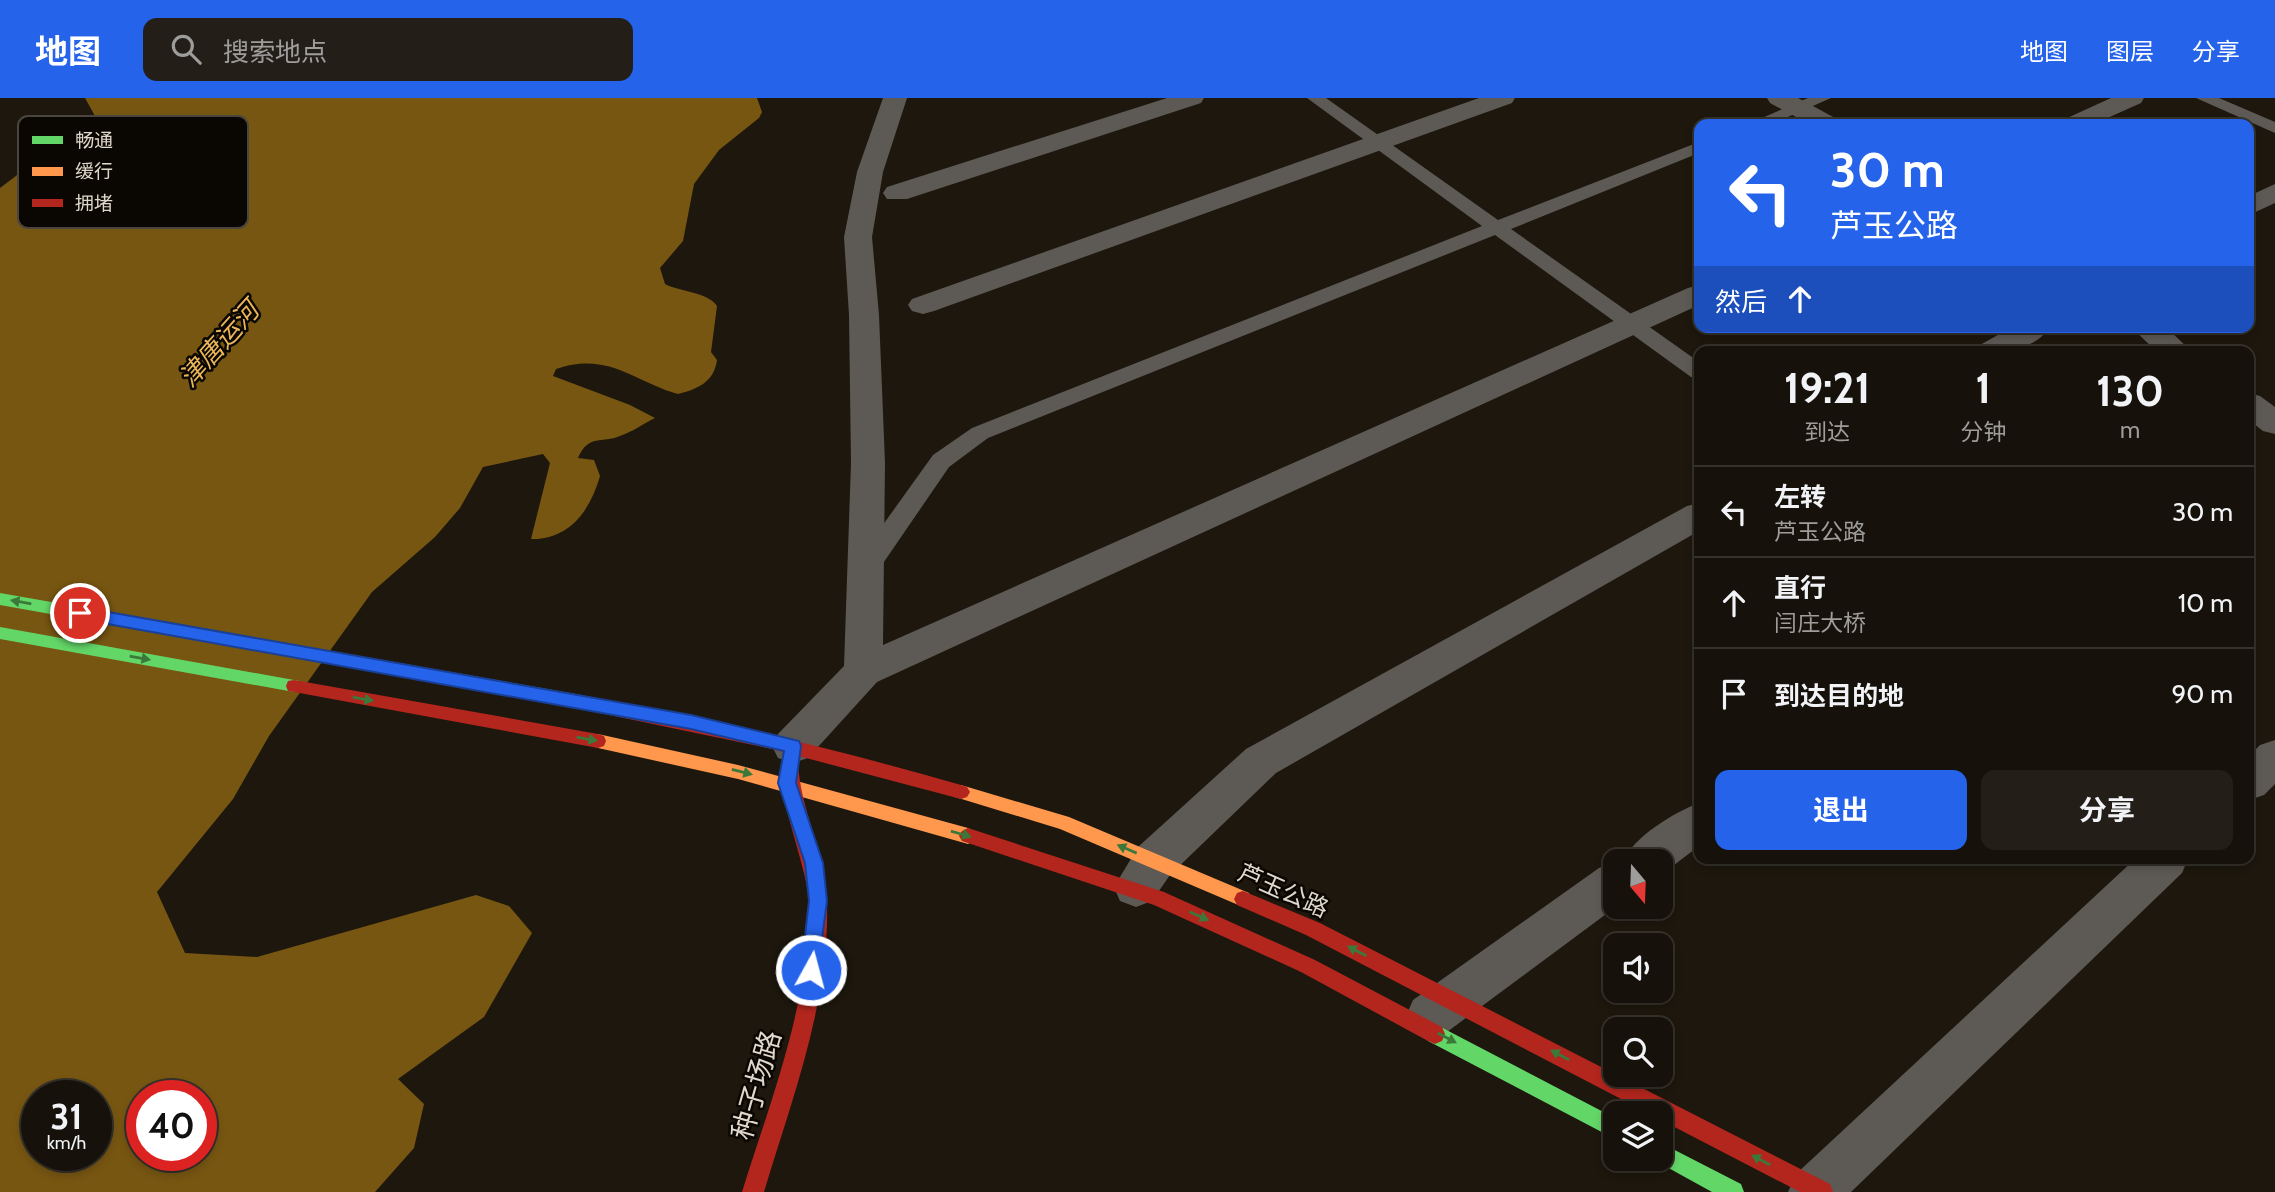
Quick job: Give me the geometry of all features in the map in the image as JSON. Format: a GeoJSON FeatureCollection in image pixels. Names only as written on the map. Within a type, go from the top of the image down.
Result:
{"type":"FeatureCollection","features":[{"type":"Feature","properties":{"kind":"street"},"geometry":{"type":"LineString","coordinates":[[863,671],[867,436],[858,237],[870,172],[895,98]]}},
{"type":"Feature","properties":{"kind":"street"},"geometry":{"type":"LineString","coordinates":[[897,193],[1192,98]]}},
{"type":"Feature","properties":{"kind":"street"},"geometry":{"type":"LineString","coordinates":[[923,305],[1503,98]]}},
{"type":"Feature","properties":{"kind":"street"},"geometry":{"type":"LineString","coordinates":[[2085,119],[2132,98]]}},
{"type":"Feature","properties":{"kind":"street"},"geometry":{"type":"LineString","coordinates":[[1789,103],[1819,119]]}},
{"type":"Feature","properties":{"kind":"street"},"geometry":{"type":"LineString","coordinates":[[2254,204],[2275,192]]}},
{"type":"Feature","properties":{"kind":"street"},"geometry":{"type":"LineString","coordinates":[[793,746],[863,671],[1694,296]]}},
{"type":"Feature","properties":{"kind":"street"},"geometry":{"type":"LineString","coordinates":[[2002,346],[2024,333]]}},
{"type":"Feature","properties":{"kind":"street"},"geometry":{"type":"LineString","coordinates":[[2153,333],[2170,346]]}},
{"type":"Feature","properties":{"kind":"street"},"geometry":{"type":"LineString","coordinates":[[1144,875],[1261,761],[1694,518]]}},
{"type":"Feature","properties":{"kind":"street","name":"芦玉公路"},"geometry":{"type":"LineString","coordinates":[[0,599],[691,722],[854,760],[1063,822],[1144,875],[1308,966],[1437,1011],[1817,1191]]}},
{"type":"Feature","properties":{"kind":"street","name":"芦玉公路"},"geometry":{"type":"LineString","coordinates":[[0,633],[676,755],[787,783],[1034,855],[1144,875],[1313,929],[1603,1121]]}},
{"type":"Feature","properties":{"kind":"street","name":"种子场路"},"geometry":{"type":"LineString","coordinates":[[753,1192],[804,1010],[818,901],[814,863],[787,783],[793,746]]}},
{"type":"Feature","properties":{"kind":"street"},"geometry":{"type":"LineString","coordinates":[[1662,849],[1694,826]]}},
{"type":"Feature","properties":{"kind":"street"},"geometry":{"type":"LineString","coordinates":[[1817,1191],[2161,864]]}},
{"type":"Feature","properties":{"kind":"street"},"geometry":{"type":"LineString","coordinates":[[1437,1011],[1603,891]]}},
{"type":"Feature","properties":{"kind":"street"},"geometry":{"type":"LineString","coordinates":[[1673,1160],[1732,1192]]}},
{"type":"Feature","properties":{"kind":"lane"},"geometry":{"type":"LineString","coordinates":[[1315,98],[1694,368]]}},
{"type":"Feature","properties":{"kind":"lane"},"geometry":{"type":"LineString","coordinates":[[1765,119],[1789,103],[1823,98]]}},
{"type":"Feature","properties":{"kind":"lane"},"geometry":{"type":"LineString","coordinates":[[2204,98],[2254,119]]}},
{"type":"Feature","properties":{"kind":"lane"},"geometry":{"type":"LineString","coordinates":[[2254,119],[2275,128]]}},
{"type":"Feature","properties":{"kind":"lane"},"geometry":{"type":"LineString","coordinates":[[866,568],[941,461],[980,433],[1694,149]]}},
{"type":"Feature","properties":{"kind":"water","name":"津唐运河"},"geometry":{"type":"Polygon","coordinates":[[[85,98],[757,98],[762,112],[759,118],[719,150],[694,184],[683,241],[660,268],[665,284],[701,295],[717,306],[711,352],[717,360],[709,379],[692,390],[678,394],[606,366],[574,364],[556,369],[553,376],[630,405],[655,418],[624,434],[591,442],[582,450],[578,458],[594,460],[600,476],[596,489],[576,521],[567,529],[544,538],[531,539],[550,463],[543,454],[483,467],[460,508],[435,537],[372,592],[269,736],[233,799],[157,892],[185,953],[257,957],[476,895],[509,906],[532,933],[484,1017],[398,1079],[424,1104],[414,1148],[375,1192],[0,1192],[0,188],[18,174],[18,228],[248,228],[248,116],[95,116],[85,98]]]}},
{"type":"Feature","properties":{"kind":"traffic: fast"},"geometry":{"type":"LineString","coordinates":[[0,599],[581,702]]}},
{"type":"Feature","properties":{"kind":"traffic: fast"},"geometry":{"type":"LineString","coordinates":[[0,633],[294,686]]}},
{"type":"Feature","properties":{"kind":"traffic: fast"},"geometry":{"type":"LineString","coordinates":[[1435,1034],[1603,1123]]}},
{"type":"Feature","properties":{"kind":"traffic: fast"},"geometry":{"type":"LineString","coordinates":[[1673,1160],[1733,1192]]}},
{"type":"Feature","properties":{"kind":"traffic: slow"},"geometry":{"type":"LineString","coordinates":[[598,741],[738,772],[968,836]]}},
{"type":"Feature","properties":{"kind":"traffic: slow"},"geometry":{"type":"LineString","coordinates":[[961,792],[1063,822],[1243,899]]}},
{"type":"Feature","properties":{"kind":"traffic: jam"},"geometry":{"type":"LineString","coordinates":[[294,686],[598,741]]}},
{"type":"Feature","properties":{"kind":"traffic: jam"},"geometry":{"type":"LineString","coordinates":[[581,702],[772,742],[961,792]]}},
{"type":"Feature","properties":{"kind":"traffic: jam"},"geometry":{"type":"LineString","coordinates":[[753,1192],[796,1049],[817,939],[816,884],[793,798],[790,762]]}},
{"type":"Feature","properties":{"kind":"traffic: jam"},"geometry":{"type":"LineString","coordinates":[[968,836],[1158,898],[1308,966],[1435,1034]]}},
{"type":"Feature","properties":{"kind":"traffic: jam"},"geometry":{"type":"LineString","coordinates":[[1243,899],[1313,929],[1822,1192]]}},
{"type":"Feature","properties":{"kind":"route"},"geometry":{"type":"LineString","coordinates":[[80,613],[691,722],[793,746],[787,783],[814,863],[818,901],[811,970]]}}]}
